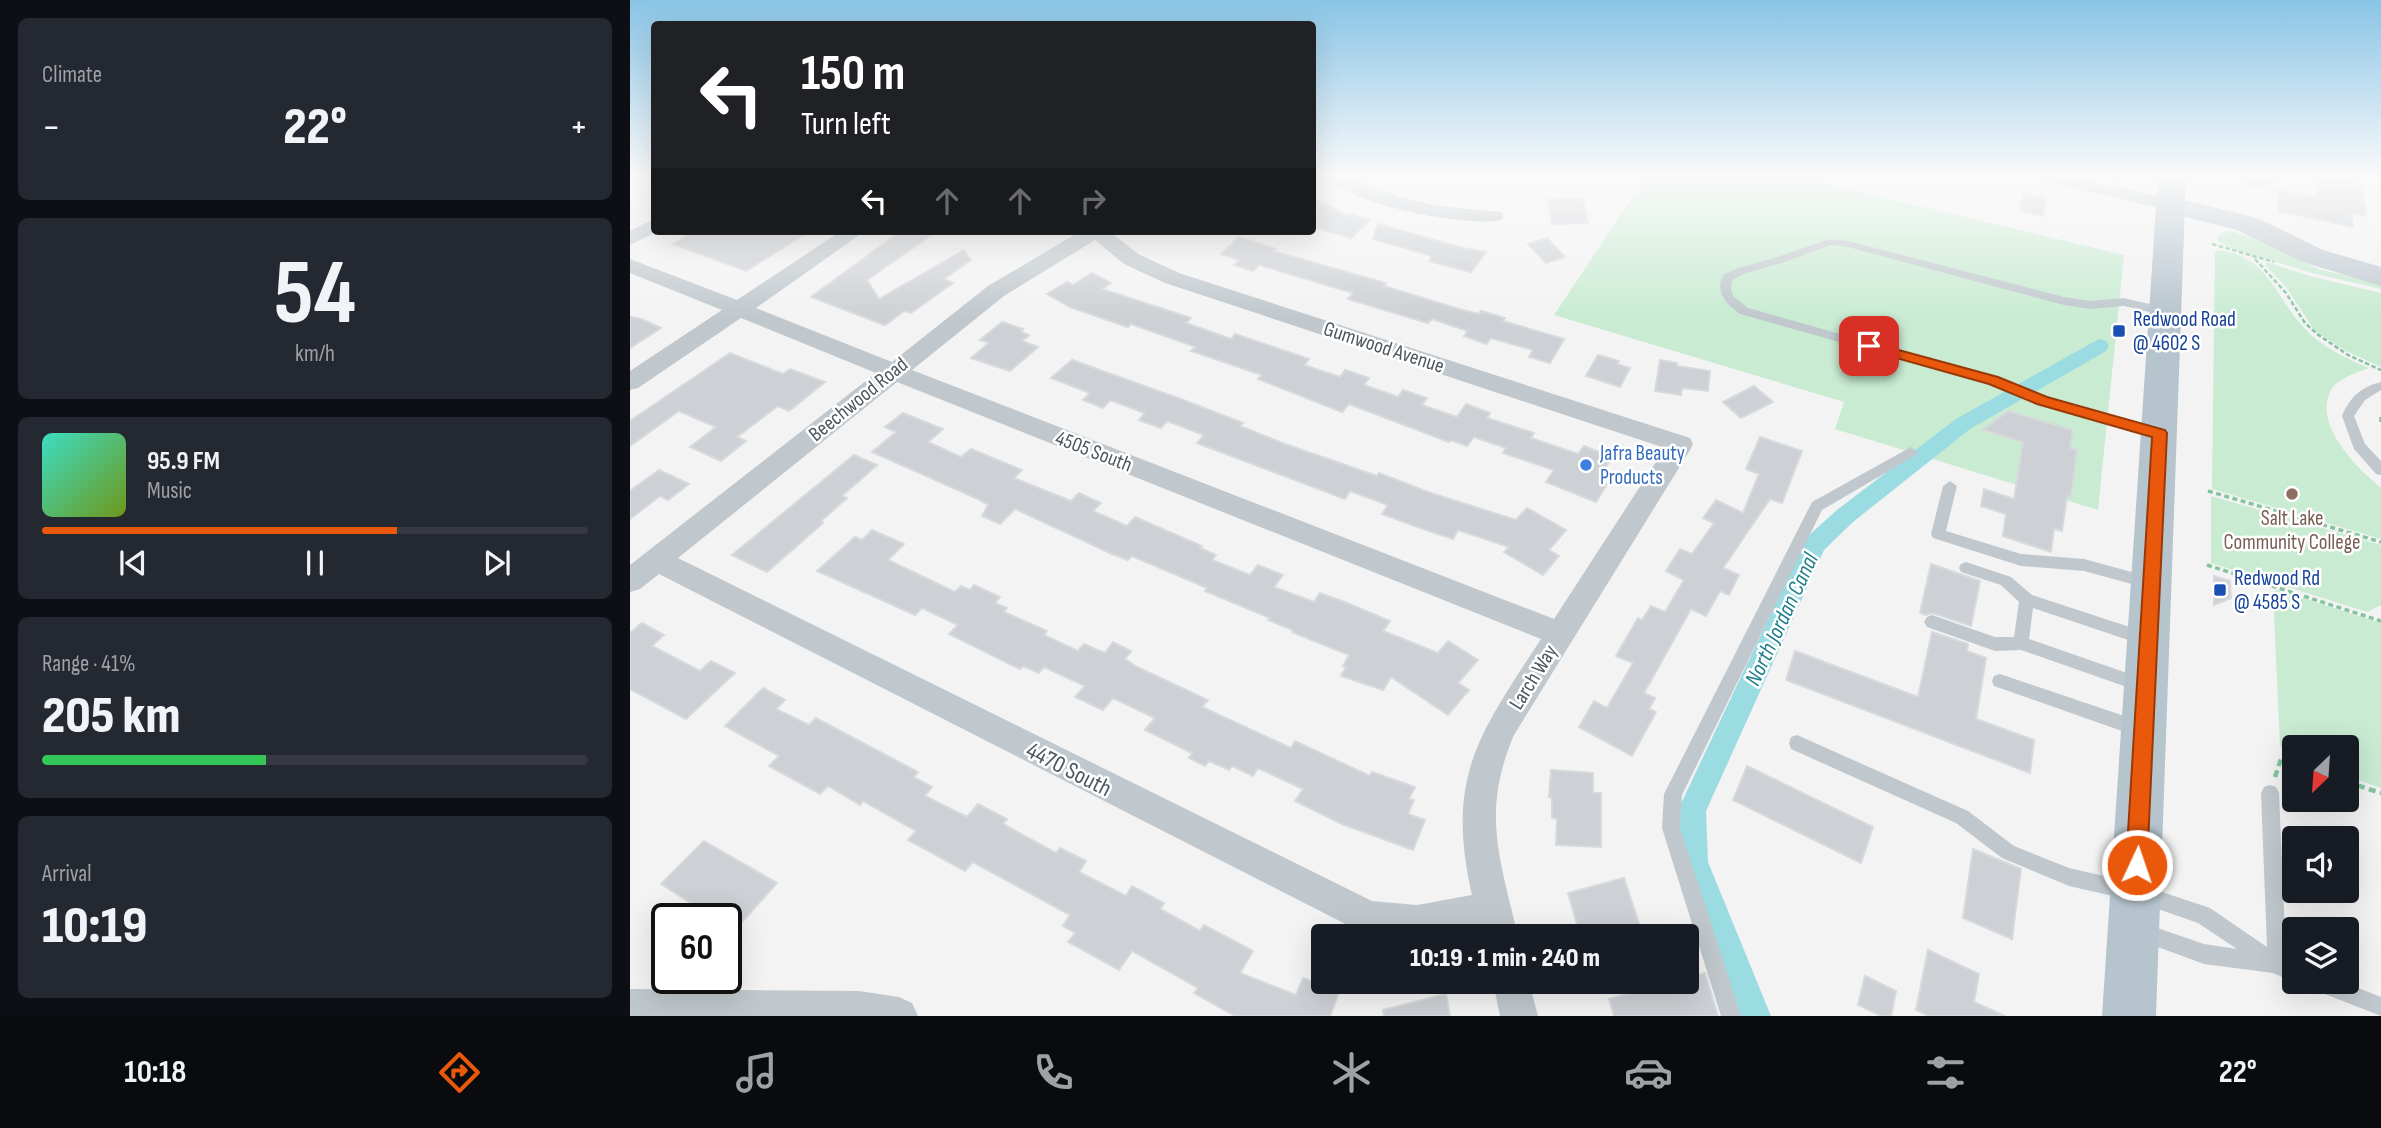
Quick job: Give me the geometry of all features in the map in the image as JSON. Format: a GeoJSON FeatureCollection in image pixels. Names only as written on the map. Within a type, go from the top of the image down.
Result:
{"type":"FeatureCollection","features":[{"type":"Feature","properties":{"kind":"main road"},"geometry":{"type":"LineString","coordinates":[[2129,1016],[2170,224]]}},
{"type":"Feature","properties":{"kind":"street"},"geometry":{"type":"LineString","coordinates":[[2248,224],[2313,257],[2381,277]]}},
{"type":"Feature","properties":{"kind":"street"},"geometry":{"type":"LineString","coordinates":[[630,239],[651,227]]}},
{"type":"Feature","properties":{"kind":"street"},"geometry":{"type":"LineString","coordinates":[[630,382],[849,235]]}},
{"type":"Feature","properties":{"kind":"street","name":"Beechwood Road"},"geometry":{"type":"LineString","coordinates":[[630,581],[996,291],[1088,235]]}},
{"type":"Feature","properties":{"kind":"street","name":"Gumwood Avenue"},"geometry":{"type":"LineString","coordinates":[[1101,235],[1131,259],[1172,278],[1681,444]]}},
{"type":"Feature","properties":{"kind":"street","name":"4505 South"},"geometry":{"type":"LineString","coordinates":[[630,265],[1560,634]]}},
{"type":"Feature","properties":{"kind":"street","name":"Larch Way"},"geometry":{"type":"LineString","coordinates":[[1497,922],[1476,823],[1480,779],[1489,751],[1502,726],[1681,444]]}},
{"type":"Feature","properties":{"kind":"street","name":"4470 South"},"geometry":{"type":"LineString","coordinates":[[656,560],[1369,918],[1411,925],[1450,919],[1497,922]]}},
{"type":"Feature","properties":{"kind":"street"},"geometry":{"type":"LineString","coordinates":[[1514,994],[1519,1016]]}},
{"type":"Feature","properties":{"kind":"street"},"geometry":{"type":"LineString","coordinates":[[630,1008],[859,1010],[899,1016]]}},
{"type":"Feature","properties":{"kind":"lane"},"geometry":{"type":"LineString","coordinates":[[2160,433],[1744,311],[1729,300],[1724,287],[1727,278],[1742,270],[1778,261],[1830,242],[1848,244],[2064,301],[2090,305],[2124,302],[2166,312]]}},
{"type":"Feature","properties":{"kind":"lane"},"geometry":{"type":"LineString","coordinates":[[2381,386],[2362,395],[2352,406],[2348,416],[2359,446],[2381,470]]}},
{"type":"Feature","properties":{"kind":"lane"},"geometry":{"type":"LineString","coordinates":[[1731,1016],[1671,828],[1673,794],[1817,506],[1911,452]]}},
{"type":"Feature","properties":{"kind":"lane"},"geometry":{"type":"LineString","coordinates":[[1950,486],[1938,534],[2021,560],[2084,565],[2151,583]]}},
{"type":"Feature","properties":{"kind":"lane"},"geometry":{"type":"LineString","coordinates":[[1966,568],[2006,582],[2027,600],[2149,640]]}},
{"type":"Feature","properties":{"kind":"lane"},"geometry":{"type":"LineString","coordinates":[[2021,643],[2027,600]]}},
{"type":"Feature","properties":{"kind":"lane"},"geometry":{"type":"LineString","coordinates":[[1933,622],[1995,644],[2021,643],[2146,687]]}},
{"type":"Feature","properties":{"kind":"lane"},"geometry":{"type":"LineString","coordinates":[[2000,681],[2143,731]]}},
{"type":"Feature","properties":{"kind":"lane"},"geometry":{"type":"LineString","coordinates":[[1797,743],[1962,817],[2008,852],[2069,877],[2134,911],[2204,954],[2282,967]]}},
{"type":"Feature","properties":{"kind":"lane"},"geometry":{"type":"LineString","coordinates":[[2270,793],[2282,924]]}},
{"type":"Feature","properties":{"kind":"lane"},"geometry":{"type":"LineString","coordinates":[[2134,911],[2203,915],[2282,965]]}},
{"type":"Feature","properties":{"kind":"lane"},"geometry":{"type":"LineString","coordinates":[[2349,994],[2381,1007]]}},
{"type":"Feature","properties":{"kind":"path"},"geometry":{"type":"LineString","coordinates":[[2253,257],[2286,293],[2305,323],[2316,334],[2348,355],[2381,370]]}},
{"type":"Feature","properties":{"kind":"path"},"geometry":{"type":"LineString","coordinates":[[2380,418],[2381,425]]}},
{"type":"Feature","properties":{"kind":"path"},"geometry":{"type":"LineString","coordinates":[[2208,491],[2381,542]]}},
{"type":"Feature","properties":{"kind":"path"},"geometry":{"type":"LineString","coordinates":[[2207,565],[2381,621]]}},
{"type":"Feature","properties":{"kind":"path"},"geometry":{"type":"LineString","coordinates":[[2359,786],[2381,793]]}},
{"type":"Feature","properties":{"kind":"green space"},"geometry":{"type":"Polygon","coordinates":[[[1614,224],[1997,224],[2124,255],[2098,510],[1835,429],[1844,402],[1554,315],[1614,224]]]}},
{"type":"Feature","properties":{"kind":"green space"},"geometry":{"type":"Polygon","coordinates":[[[2226,230],[2256,238],[2318,269],[2381,284],[2381,289],[2312,273],[2230,248],[2218,241],[2218,237],[2226,230]]]}},
{"type":"Feature","properties":{"kind":"green space"},"geometry":{"type":"Polygon","coordinates":[[[2220,250],[2237,254],[2261,270],[2294,316],[2318,341],[2369,368],[2338,382],[2331,390],[2327,403],[2332,431],[2340,445],[2381,488],[2381,539],[2212,489],[2215,252],[2220,250]]]}},
{"type":"Feature","properties":{"kind":"green space"},"geometry":{"type":"Polygon","coordinates":[[[2266,262],[2381,293],[2381,367],[2344,350],[2315,331],[2286,287],[2266,266],[2266,262]]]}},
{"type":"Feature","properties":{"kind":"green space"},"geometry":{"type":"Polygon","coordinates":[[[2211,496],[2381,545],[2381,605],[2367,612],[2211,563],[2211,496]]]}},
{"type":"Feature","properties":{"kind":"green space"},"geometry":{"type":"Polygon","coordinates":[[[2277,590],[2381,623],[2381,788],[2359,780],[2359,735],[2282,735],[2282,749],[2280,746],[2273,592],[2277,590]]]}},
{"type":"Feature","properties":{"kind":"building"},"geometry":{"type":"Polygon","coordinates":[[[1316,224],[1365,224],[1351,238],[1316,227],[1316,224]]]}},
{"type":"Feature","properties":{"kind":"building"},"geometry":{"type":"Polygon","coordinates":[[[1379,224],[1486,252],[1471,272],[1429,261],[1432,256],[1373,239],[1379,224]]]}},
{"type":"Feature","properties":{"kind":"building"},"geometry":{"type":"Polygon","coordinates":[[[688,235],[804,235],[746,271],[673,244],[688,235]]]}},
{"type":"Feature","properties":{"kind":"building"},"geometry":{"type":"Polygon","coordinates":[[[896,235],[931,235],[867,280],[879,299],[964,250],[971,260],[944,279],[953,283],[911,313],[904,311],[885,325],[811,297],[896,235]]]}},
{"type":"Feature","properties":{"kind":"building"},"geometry":{"type":"Polygon","coordinates":[[[1239,237],[1276,249],[1273,251],[1386,283],[1384,286],[1459,309],[1479,314],[1481,311],[1505,318],[1503,321],[1564,339],[1550,363],[1529,357],[1533,350],[1491,338],[1486,344],[1464,336],[1468,331],[1432,319],[1428,323],[1348,299],[1353,293],[1259,265],[1253,271],[1234,265],[1240,260],[1221,254],[1239,237]]]}},
{"type":"Feature","properties":{"kind":"building"},"geometry":{"type":"Polygon","coordinates":[[[1547,238],[1565,257],[1546,263],[1528,244],[1547,238]]]}},
{"type":"Feature","properties":{"kind":"building"},"geometry":{"type":"Polygon","coordinates":[[[1092,273],[1111,283],[1102,289],[1191,318],[1186,323],[1231,339],[1235,334],[1309,359],[1304,365],[1340,377],[1345,370],[1369,378],[1364,385],[1398,397],[1403,390],[1427,398],[1422,405],[1457,417],[1466,404],[1490,413],[1487,418],[1534,433],[1531,438],[1578,454],[1584,446],[1607,455],[1604,460],[1609,462],[1598,480],[1607,484],[1596,502],[1546,482],[1554,470],[1503,453],[1506,448],[1474,437],[1467,446],[1451,440],[1449,442],[1349,404],[1342,412],[1258,379],[1262,375],[1191,351],[1196,347],[1131,324],[1128,327],[1070,307],[1047,294],[1067,282],[1073,285],[1092,273]]]}},
{"type":"Feature","properties":{"kind":"building"},"geometry":{"type":"Polygon","coordinates":[[[630,317],[641,319],[661,328],[630,348],[630,317]]]}},
{"type":"Feature","properties":{"kind":"building"},"geometry":{"type":"Polygon","coordinates":[[[1002,322],[1023,329],[1021,332],[1029,335],[1022,341],[1038,347],[1010,371],[971,358],[989,343],[980,340],[1002,322]]]}},
{"type":"Feature","properties":{"kind":"building"},"geometry":{"type":"Polygon","coordinates":[[[730,353],[783,374],[790,369],[825,382],[789,411],[778,406],[737,437],[746,441],[721,461],[690,447],[716,427],[679,411],[630,446],[630,421],[730,353]]]}},
{"type":"Feature","properties":{"kind":"building"},"geometry":{"type":"Polygon","coordinates":[[[1598,355],[1619,361],[1617,364],[1630,368],[1620,387],[1586,376],[1598,355]]]}},
{"type":"Feature","properties":{"kind":"building"},"geometry":{"type":"Polygon","coordinates":[[[1072,360],[1243,423],[1240,426],[1282,443],[1377,476],[1379,473],[1516,520],[1527,508],[1566,530],[1549,550],[1559,556],[1543,575],[1504,552],[1509,547],[1458,530],[1453,539],[1423,529],[1382,514],[1388,505],[1350,491],[1345,499],[1197,443],[1204,435],[1167,421],[1161,428],[1139,420],[1145,413],[1110,400],[1103,408],[1083,400],[1090,393],[1051,378],[1072,360]]]}},
{"type":"Feature","properties":{"kind":"building"},"geometry":{"type":"Polygon","coordinates":[[[1660,360],[1677,363],[1677,366],[1710,371],[1708,391],[1682,388],[1681,395],[1655,391],[1660,360]]]}},
{"type":"Feature","properties":{"kind":"building"},"geometry":{"type":"Polygon","coordinates":[[[1754,386],[1773,402],[1741,418],[1723,402],[1754,386]]]}},
{"type":"Feature","properties":{"kind":"building"},"geometry":{"type":"Polygon","coordinates":[[[2008,411],[2073,430],[2070,448],[2077,450],[2071,497],[2067,496],[2062,531],[2054,529],[2051,552],[2003,536],[2006,514],[1981,506],[1984,489],[2014,499],[2023,442],[1983,430],[2008,411]]]}},
{"type":"Feature","properties":{"kind":"building"},"geometry":{"type":"Polygon","coordinates":[[[903,413],[943,429],[928,442],[961,457],[971,449],[1022,470],[1014,478],[1071,501],[1079,493],[1101,503],[1093,511],[1127,526],[1135,517],[1202,546],[1200,548],[1216,555],[1212,560],[1250,575],[1258,565],[1283,575],[1274,587],[1314,602],[1320,593],[1347,603],[1390,621],[1383,631],[1438,653],[1448,641],[1478,660],[1458,683],[1469,690],[1448,715],[1391,677],[1383,690],[1341,676],[1349,655],[1292,632],[1293,630],[1268,620],[1270,618],[1205,591],[1207,588],[1132,556],[1128,560],[1112,554],[1015,509],[1000,524],[982,516],[988,505],[978,499],[872,452],[896,432],[885,427],[903,413]]]}},
{"type":"Feature","properties":{"kind":"building"},"geometry":{"type":"Polygon","coordinates":[[[1760,437],[1802,451],[1782,503],[1770,499],[1723,568],[1739,575],[1729,595],[1720,591],[1706,616],[1691,609],[1644,693],[1655,698],[1649,709],[1656,712],[1632,756],[1579,727],[1594,701],[1607,708],[1633,663],[1616,656],[1638,618],[1642,620],[1651,606],[1665,612],[1684,580],[1666,571],[1680,549],[1692,554],[1714,523],[1703,518],[1716,500],[1743,513],[1759,474],[1746,469],[1760,437]]]}},
{"type":"Feature","properties":{"kind":"building"},"geometry":{"type":"Polygon","coordinates":[[[854,455],[877,465],[842,496],[847,498],[821,521],[823,523],[767,572],[732,555],[854,455]]]}},
{"type":"Feature","properties":{"kind":"building"},"geometry":{"type":"Polygon","coordinates":[[[659,470],[689,484],[668,500],[660,496],[630,519],[630,491],[659,470]]]}},
{"type":"Feature","properties":{"kind":"building"},"geometry":{"type":"Polygon","coordinates":[[[872,530],[904,544],[888,560],[955,592],[961,586],[970,590],[974,585],[1000,597],[995,603],[1007,608],[1004,612],[1047,631],[1044,635],[1078,651],[1084,644],[1105,653],[1113,642],[1131,651],[1125,659],[1137,667],[1208,700],[1202,707],[1291,748],[1295,741],[1370,776],[1372,772],[1415,787],[1409,799],[1414,800],[1408,814],[1425,820],[1413,850],[1342,824],[1295,801],[1303,789],[1258,768],[1253,776],[1232,766],[1229,770],[1209,761],[1205,766],[1189,758],[1192,753],[1145,730],[1155,718],[1113,698],[1103,710],[1075,697],[1085,686],[1044,667],[1039,673],[1023,666],[1020,669],[949,634],[958,625],[922,608],[915,615],[817,571],[855,537],[862,540],[872,530]]]}},
{"type":"Feature","properties":{"kind":"building"},"geometry":{"type":"Polygon","coordinates":[[[1931,564],[1980,581],[1971,626],[1933,613],[1920,613],[1931,564]]]}},
{"type":"Feature","properties":{"kind":"building"},"geometry":{"type":"Polygon","coordinates":[[[2214,576],[2230,581],[2231,598],[2214,605],[2214,576]]]}},
{"type":"Feature","properties":{"kind":"building"},"geometry":{"type":"Polygon","coordinates":[[[642,623],[664,635],[652,646],[700,671],[711,661],[735,673],[686,719],[630,689],[630,633],[642,623]]]}},
{"type":"Feature","properties":{"kind":"building"},"geometry":{"type":"Polygon","coordinates":[[[1932,632],[1968,644],[1967,651],[1986,658],[1976,719],[2034,740],[2030,773],[1786,680],[1795,651],[1918,697],[1932,632]]]}},
{"type":"Feature","properties":{"kind":"building"},"geometry":{"type":"Polygon","coordinates":[[[763,688],[785,700],[776,709],[809,725],[816,718],[918,772],[914,777],[932,787],[925,796],[967,817],[978,804],[1007,819],[1003,824],[1056,853],[1060,848],[1086,861],[1079,872],[1126,896],[1132,886],[1164,903],[1160,909],[1200,931],[1204,925],[1253,951],[1240,973],[1296,995],[1303,978],[1311,981],[1311,994],[1338,994],[1330,1016],[1235,1016],[1194,993],[1198,988],[1132,951],[1119,970],[1068,942],[1075,933],[1063,926],[1070,915],[973,862],[965,871],[908,840],[916,831],[863,801],[860,805],[828,786],[820,794],[769,766],[779,756],[725,726],[763,688]]]}},
{"type":"Feature","properties":{"kind":"building"},"geometry":{"type":"Polygon","coordinates":[[[1747,766],[1873,827],[1861,863],[1733,800],[1747,766]]]}},
{"type":"Feature","properties":{"kind":"building"},"geometry":{"type":"Polygon","coordinates":[[[1551,770],[1593,773],[1593,793],[1601,793],[1601,847],[1556,845],[1557,819],[1552,818],[1552,798],[1549,797],[1551,770]]]}},
{"type":"Feature","properties":{"kind":"building"},"geometry":{"type":"Polygon","coordinates":[[[704,841],[777,883],[743,921],[742,903],[691,903],[661,884],[704,841]]]}},
{"type":"Feature","properties":{"kind":"building"},"geometry":{"type":"Polygon","coordinates":[[[1973,849],[2021,869],[2012,939],[1963,918],[1973,849]]]}},
{"type":"Feature","properties":{"kind":"building"},"geometry":{"type":"Polygon","coordinates":[[[1624,878],[1639,924],[1577,924],[1568,893],[1624,878]]]}},
{"type":"Feature","properties":{"kind":"building"},"geometry":{"type":"Polygon","coordinates":[[[1928,950],[1979,974],[1974,1002],[2005,1016],[1929,1016],[1916,1010],[1928,950]]]}},
{"type":"Feature","properties":{"kind":"building"},"geometry":{"type":"Polygon","coordinates":[[[1705,973],[1718,1016],[1614,1016],[1609,999],[1628,994],[1699,994],[1699,974],[1705,973]]]}},
{"type":"Feature","properties":{"kind":"building"},"geometry":{"type":"Polygon","coordinates":[[[1865,976],[1896,991],[1891,1016],[1881,1016],[1858,1005],[1865,976]]]}},
{"type":"Feature","properties":{"kind":"building"},"geometry":{"type":"Polygon","coordinates":[[[1446,994],[1450,1016],[1384,1016],[1383,1010],[1446,994]]]}},
{"type":"Feature","properties":{"kind":"waterway","name":"North Jordan Canal"},"geometry":{"type":"LineString","coordinates":[[1755,1016],[1693,862],[1692,810],[1815,544],[1845,516],[1963,424],[2099,346]]}},
{"type":"Feature","properties":{"kind":"place","name":"Redwood Road @ 4602 S"},"geometry":{"type":"Point","coordinates":[2119,331]}},
{"type":"Feature","properties":{"kind":"place","name":"Jafra Beauty Products"},"geometry":{"type":"Point","coordinates":[1586,465]}},
{"type":"Feature","properties":{"kind":"place","name":"Salt Lake Community College"},"geometry":{"type":"Point","coordinates":[2292,494]}},
{"type":"Feature","properties":{"kind":"place","name":"Redwood Rd @ 4585 S"},"geometry":{"type":"Point","coordinates":[2220,590]}},
{"type":"Feature","properties":{"kind":"route"},"geometry":{"type":"LineString","coordinates":[[1869,346],[1993,381],[2042,401],[2160,433],[2137,865]]}}]}
